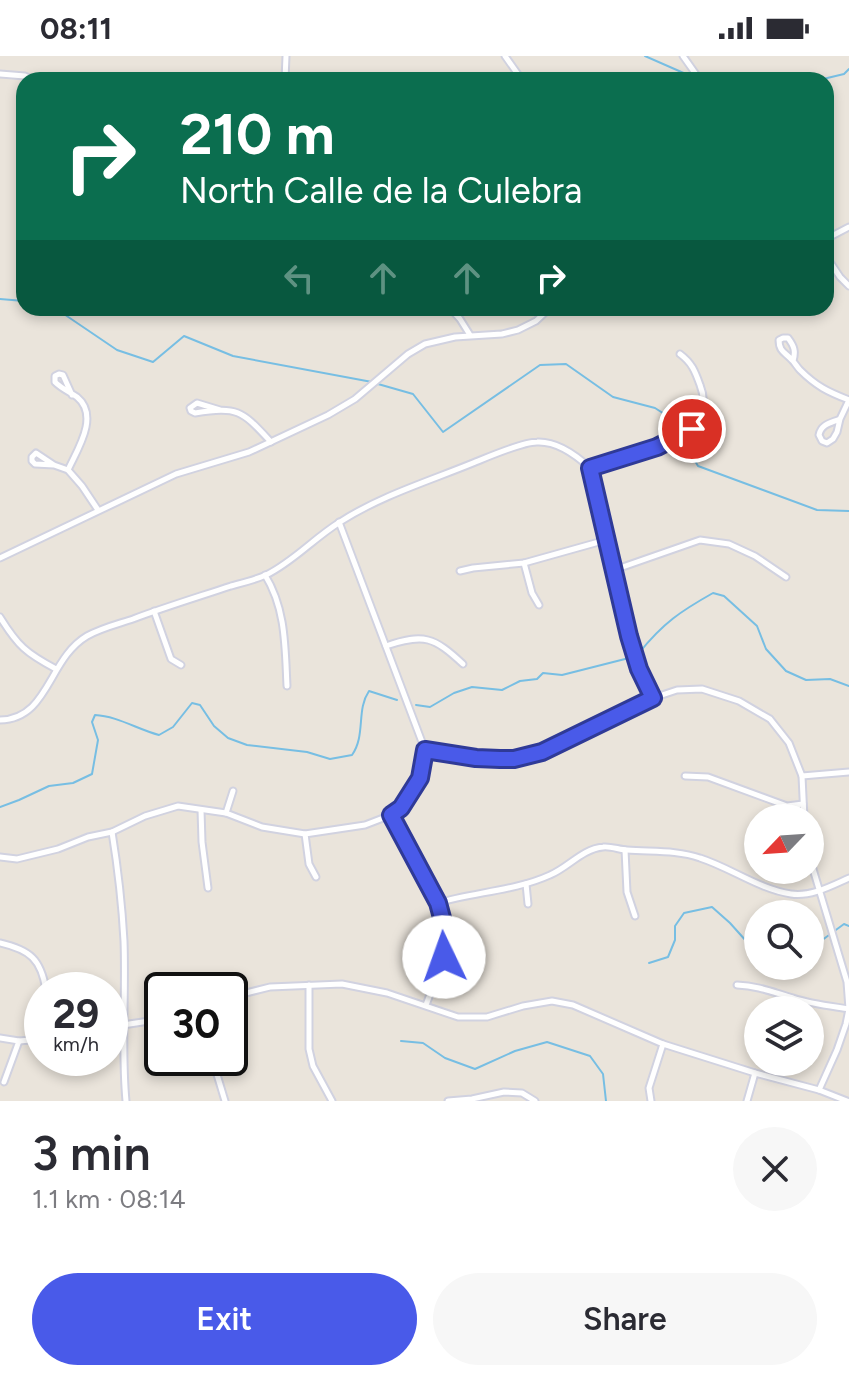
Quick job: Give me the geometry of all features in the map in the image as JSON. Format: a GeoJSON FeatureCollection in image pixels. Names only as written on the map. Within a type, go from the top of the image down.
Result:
{"type":"FeatureCollection","features":[{"type":"Feature","properties":{"kind":"street"},"geometry":{"type":"LineString","coordinates":[[834,268],[849,286]]}},
{"type":"Feature","properties":{"kind":"street"},"geometry":{"type":"LineString","coordinates":[[457,316],[470,335]]}},
{"type":"Feature","properties":{"kind":"street"},"geometry":{"type":"LineString","coordinates":[[0,558],[176,474],[249,452],[348,404],[419,346],[442,339],[502,334],[518,330],[541,316]]}},
{"type":"Feature","properties":{"kind":"street"},"geometry":{"type":"LineString","coordinates":[[590,468],[657,447],[692,429],[704,409],[702,390],[691,362],[680,354]]}},
{"type":"Feature","properties":{"kind":"street"},"geometry":{"type":"LineString","coordinates":[[793,361],[796,368],[821,390],[849,400],[833,439],[827,443],[822,441],[820,430],[826,423],[840,419]]}},
{"type":"Feature","properties":{"kind":"street"},"geometry":{"type":"LineString","coordinates":[[68,470],[85,432],[87,415],[80,399],[72,395]]}},
{"type":"Feature","properties":{"kind":"street"},"geometry":{"type":"LineString","coordinates":[[220,410],[197,403],[190,408],[195,413],[220,410],[244,415],[271,442]]}},
{"type":"Feature","properties":{"kind":"street"},"geometry":{"type":"LineString","coordinates":[[0,720],[27,713],[70,649],[86,637],[265,575],[301,553],[339,522],[378,501],[502,452],[537,442],[560,447],[578,456],[590,468],[629,636],[639,669],[653,698]]}},
{"type":"Feature","properties":{"kind":"street"},"geometry":{"type":"LineString","coordinates":[[54,465],[68,470],[98,510]]}},
{"type":"Feature","properties":{"kind":"street"},"geometry":{"type":"LineString","coordinates":[[0,857],[17,859],[58,849],[178,806],[226,813],[262,827],[305,834],[365,825],[401,808],[420,778],[425,750],[339,522]]}},
{"type":"Feature","properties":{"kind":"street"},"geometry":{"type":"LineString","coordinates":[[460,571],[524,563],[606,540]]}},
{"type":"Feature","properties":{"kind":"street"},"geometry":{"type":"LineString","coordinates":[[614,570],[700,540],[729,544],[755,556],[786,577]]}},
{"type":"Feature","properties":{"kind":"street"},"geometry":{"type":"LineString","coordinates":[[524,563],[532,593],[539,605]]}},
{"type":"Feature","properties":{"kind":"street"},"geometry":{"type":"LineString","coordinates":[[265,575],[272,586],[283,623],[287,686]]}},
{"type":"Feature","properties":{"kind":"street"},"geometry":{"type":"LineString","coordinates":[[154,611],[171,659],[181,665]]}},
{"type":"Feature","properties":{"kind":"street"},"geometry":{"type":"LineString","coordinates":[[0,617],[15,641],[29,655],[56,669]]}},
{"type":"Feature","properties":{"kind":"street"},"geometry":{"type":"LineString","coordinates":[[386,646],[424,638],[448,650],[463,664]]}},
{"type":"Feature","properties":{"kind":"street"},"geometry":{"type":"LineString","coordinates":[[425,750],[476,758],[514,759],[542,752],[653,698],[677,690],[702,689],[739,701],[770,719],[789,743],[802,776],[803,804]]}},
{"type":"Feature","properties":{"kind":"street"},"geometry":{"type":"LineString","coordinates":[[802,776],[849,772]]}},
{"type":"Feature","properties":{"kind":"street"},"geometry":{"type":"LineString","coordinates":[[685,776],[708,777],[780,804]]}},
{"type":"Feature","properties":{"kind":"street"},"geometry":{"type":"LineString","coordinates":[[226,813],[233,791]]}},
{"type":"Feature","properties":{"kind":"street"},"geometry":{"type":"LineString","coordinates":[[201,810],[208,888]]}},
{"type":"Feature","properties":{"kind":"street"},"geometry":{"type":"LineString","coordinates":[[391,815],[438,903],[445,929],[444,957],[426,1005]]}},
{"type":"Feature","properties":{"kind":"street"},"geometry":{"type":"LineString","coordinates":[[112,832],[121,892],[124,972]]}},
{"type":"Feature","properties":{"kind":"street"},"geometry":{"type":"LineString","coordinates":[[305,834],[309,864],[316,877]]}},
{"type":"Feature","properties":{"kind":"street"},"geometry":{"type":"LineString","coordinates":[[438,903],[526,884],[552,874],[585,852],[605,846],[699,858],[770,889],[793,895],[819,891],[849,878]]}},
{"type":"Feature","properties":{"kind":"street"},"geometry":{"type":"LineString","coordinates":[[625,850],[627,892],[635,916]]}},
{"type":"Feature","properties":{"kind":"street"},"geometry":{"type":"LineString","coordinates":[[526,884],[528,904]]}},
{"type":"Feature","properties":{"kind":"street"},"geometry":{"type":"LineString","coordinates":[[817,884],[847,982],[849,1009],[837,1050],[819,1090]]}},
{"type":"Feature","properties":{"kind":"street"},"geometry":{"type":"LineString","coordinates":[[0,943],[19,947],[38,961],[41,972]]}},
{"type":"Feature","properties":{"kind":"street"},"geometry":{"type":"LineString","coordinates":[[248,992],[270,987],[342,984],[387,993],[458,1017],[487,1017],[552,1001],[573,1005],[663,1044],[744,1070]]}},
{"type":"Feature","properties":{"kind":"street"},"geometry":{"type":"LineString","coordinates":[[309,985],[309,1049],[313,1066],[332,1101]]}},
{"type":"Feature","properties":{"kind":"street"},"geometry":{"type":"LineString","coordinates":[[737,985],[755,985],[794,999],[849,1009]]}},
{"type":"Feature","properties":{"kind":"street"},"geometry":{"type":"LineString","coordinates":[[0,1038],[24,1041]]}},
{"type":"Feature","properties":{"kind":"street"},"geometry":{"type":"LineString","coordinates":[[4,1082],[19,1041]]}},
{"type":"Feature","properties":{"kind":"street"},"geometry":{"type":"LineString","coordinates":[[651,1101],[649,1088],[663,1044]]}},
{"type":"Feature","properties":{"kind":"street"},"geometry":{"type":"LineString","coordinates":[[124,1076],[126,1101]]}},
{"type":"Feature","properties":{"kind":"street"},"geometry":{"type":"LineString","coordinates":[[217,1076],[225,1101]]}},
{"type":"Feature","properties":{"kind":"street"},"geometry":{"type":"LineString","coordinates":[[747,1101],[754,1076]]}},
{"type":"Feature","properties":{"kind":"street"},"geometry":{"type":"LineString","coordinates":[[766,1076],[847,1101]]}},
{"type":"Feature","properties":{"kind":"street"},"geometry":{"type":"LineString","coordinates":[[448,1101],[472,1100],[504,1092],[522,1093],[535,1101]]}},
{"type":"Feature","properties":{"kind":"waterway"},"geometry":{"type":"LineString","coordinates":[[645,56],[681,72]]}},
{"type":"Feature","properties":{"kind":"waterway"},"geometry":{"type":"LineString","coordinates":[[834,76],[849,69]]}},
{"type":"Feature","properties":{"kind":"waterway"},"geometry":{"type":"LineString","coordinates":[[0,299],[16,300]]}},
{"type":"Feature","properties":{"kind":"waterway"},"geometry":{"type":"LineString","coordinates":[[67,316],[117,350],[153,362],[184,336],[233,356],[372,382]]}},
{"type":"Feature","properties":{"kind":"waterway"},"geometry":{"type":"LineString","coordinates":[[378,384],[413,394],[443,432],[540,365],[566,364],[613,397],[655,408],[669,417],[698,466],[817,510],[849,511]]}},
{"type":"Feature","properties":{"kind":"waterway"},"geometry":{"type":"LineString","coordinates":[[639,653],[673,618],[713,593],[724,596],[757,626],[766,649],[786,671],[806,680],[830,679],[849,686]]}},
{"type":"Feature","properties":{"kind":"waterway"},"geometry":{"type":"LineString","coordinates":[[416,705],[430,707],[472,687],[502,690],[520,681],[537,679],[543,673],[562,675],[629,658]]}},
{"type":"Feature","properties":{"kind":"waterway"},"geometry":{"type":"LineString","coordinates":[[0,807],[49,786],[73,783],[92,774],[98,740],[92,722],[95,715],[159,735],[173,727],[192,703],[200,705],[214,726],[228,738],[247,745],[307,752],[330,759],[352,755],[359,739],[363,706],[369,691],[397,700]]}},
{"type":"Feature","properties":{"kind":"waterway"},"geometry":{"type":"LineString","coordinates":[[649,963],[668,957],[675,940],[675,926],[684,913],[712,907],[744,939]]}},
{"type":"Feature","properties":{"kind":"waterway"},"geometry":{"type":"LineString","coordinates":[[824,939],[844,924],[849,926]]}},
{"type":"Feature","properties":{"kind":"waterway"},"geometry":{"type":"LineString","coordinates":[[401,1041],[423,1043],[445,1058],[475,1069],[515,1051],[547,1042],[590,1056],[603,1074],[606,1101]]}},
{"type":"Feature","properties":{"kind":"route"},"geometry":{"type":"LineString","coordinates":[[444,957],[445,929],[438,903],[391,815],[401,808],[420,778],[425,750],[476,758],[514,759],[542,752],[653,698],[639,669],[629,636],[590,468],[657,447],[692,429]]}}]}
